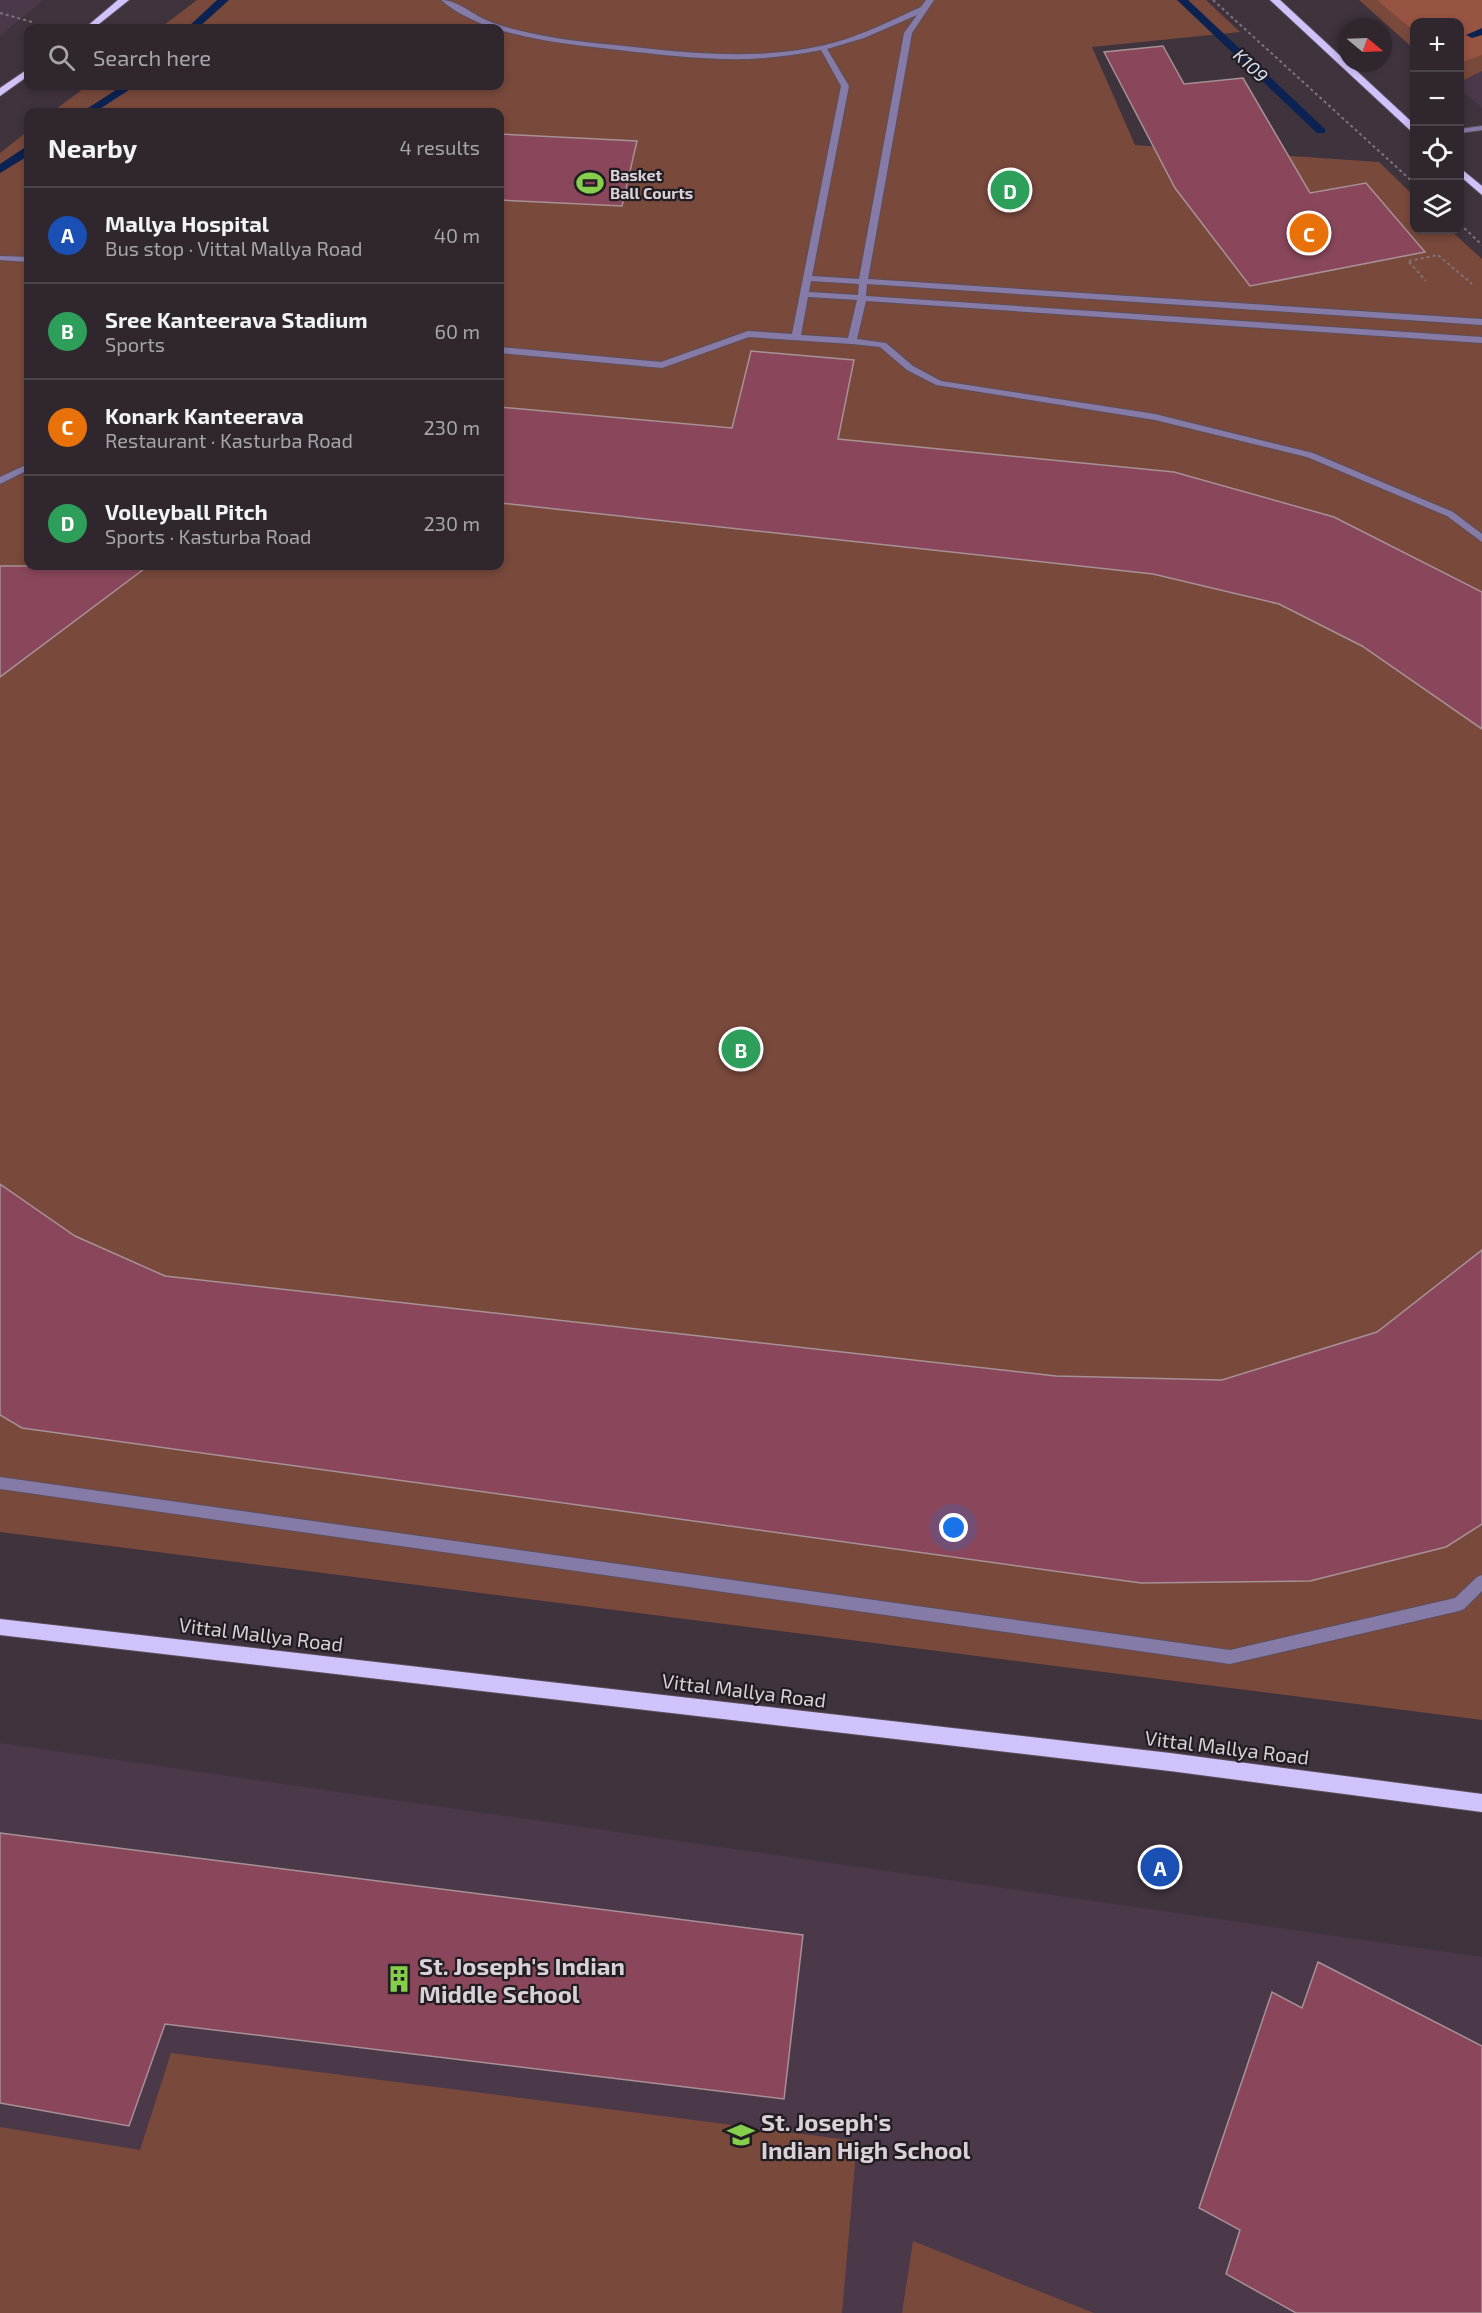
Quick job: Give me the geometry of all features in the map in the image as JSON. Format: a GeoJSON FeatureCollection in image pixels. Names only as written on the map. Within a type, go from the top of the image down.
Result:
{"type":"FeatureCollection","features":[{"type":"Feature","properties":{"kind":"main road"},"geometry":{"type":"LineString","coordinates":[[94,24],[124,0]]}},
{"type":"Feature","properties":{"kind":"main road"},"geometry":{"type":"LineString","coordinates":[[1275,0],[1411,126]]}},
{"type":"Feature","properties":{"kind":"main road"},"geometry":{"type":"LineString","coordinates":[[0,93],[24,75]]}},
{"type":"Feature","properties":{"kind":"main road"},"geometry":{"type":"LineString","coordinates":[[1464,175],[1482,192]]}},
{"type":"Feature","properties":{"kind":"main road","name":"Vittal Mallya Road"},"geometry":{"type":"LineString","coordinates":[[0,1627],[1170,1762],[1482,1803]]}},
{"type":"Feature","properties":{"kind":"lane"},"geometry":{"type":"LineString","coordinates":[[445,0],[458,9],[494,24]]}},
{"type":"Feature","properties":{"kind":"lane"},"geometry":{"type":"LineString","coordinates":[[852,341],[862,298],[863,281],[908,33],[930,0]]}},
{"type":"Feature","properties":{"kind":"lane"},"geometry":{"type":"LineString","coordinates":[[504,28],[516,33],[572,43],[686,56],[758,57],[823,48],[924,9]]}},
{"type":"Feature","properties":{"kind":"lane"},"geometry":{"type":"LineString","coordinates":[[796,337],[845,86],[823,48]]}},
{"type":"Feature","properties":{"kind":"lane"},"geometry":{"type":"LineString","coordinates":[[1464,130],[1482,128]]}},
{"type":"Feature","properties":{"kind":"lane"},"geometry":{"type":"LineString","coordinates":[[0,258],[24,260]]}},
{"type":"Feature","properties":{"kind":"lane"},"geometry":{"type":"LineString","coordinates":[[808,278],[1482,322]]}},
{"type":"Feature","properties":{"kind":"lane"},"geometry":{"type":"LineString","coordinates":[[805,294],[1482,340]]}},
{"type":"Feature","properties":{"kind":"lane"},"geometry":{"type":"LineString","coordinates":[[504,350],[662,365],[748,334],[883,345],[910,368],[939,383],[1155,417],[1310,455],[1450,514],[1482,539]]}},
{"type":"Feature","properties":{"kind":"lane"},"geometry":{"type":"LineString","coordinates":[[0,481],[24,469]]}},
{"type":"Feature","properties":{"kind":"lane"},"geometry":{"type":"LineString","coordinates":[[0,1483],[1230,1656],[1459,1604],[1482,1582]]}},
{"type":"Feature","properties":{"kind":"path"},"geometry":{"type":"LineString","coordinates":[[1213,0],[1411,180]]}},
{"type":"Feature","properties":{"kind":"path"},"geometry":{"type":"LineString","coordinates":[[0,13],[32,22]]}},
{"type":"Feature","properties":{"kind":"path"},"geometry":{"type":"LineString","coordinates":[[1464,228],[1482,245]]}},
{"type":"Feature","properties":{"kind":"path"},"geometry":{"type":"LineString","coordinates":[[1409,261],[1438,255],[1473,285]]}},
{"type":"Feature","properties":{"kind":"shaded area"},"geometry":{"type":"Polygon","coordinates":[[[0,0],[43,0],[0,36],[0,0]]]}},
{"type":"Feature","properties":{"kind":"shaded area"},"geometry":{"type":"Polygon","coordinates":[[[197,0],[1206,0],[1240,32],[1092,47],[1135,145],[1379,162],[1410,192],[1410,234],[1454,234],[1482,259],[1482,1720],[0,1532],[0,153],[24,134],[24,570],[504,570],[504,108],[57,108],[82,90],[504,90],[504,24],[165,24],[197,0]]]}},
{"type":"Feature","properties":{"kind":"shaded area"},"geometry":{"type":"Polygon","coordinates":[[[1359,0],[1482,0],[1482,71],[1464,80],[1464,18],[1410,18],[1410,45],[1392,29],[1392,18],[1379,18],[1359,0]]]}},
{"type":"Feature","properties":{"kind":"shaded area"},"geometry":{"type":"Polygon","coordinates":[[[1377,0],[1482,0],[1482,55],[1464,62],[1464,18],[1410,18],[1410,28],[1377,0]]]}},
{"type":"Feature","properties":{"kind":"shaded area"},"geometry":{"type":"Polygon","coordinates":[[[1482,71],[1482,108],[1464,92],[1464,80],[1482,71]]]}},
{"type":"Feature","properties":{"kind":"shaded area","name":"St. Joseph's Indian High School"},"geometry":{"type":"Polygon","coordinates":[[[0,1743],[1482,1957],[1482,2313],[0,2313],[0,1743]]]}},
{"type":"Feature","properties":{"kind":"shaded area"},"geometry":{"type":"Polygon","coordinates":[[[171,2053],[857,2141],[842,2313],[0,2313],[0,2127],[140,2150],[171,2053]]]}},
{"type":"Feature","properties":{"kind":"shaded area"},"geometry":{"type":"Polygon","coordinates":[[[913,2241],[1094,2313],[902,2313],[913,2241]]]}},
{"type":"Feature","properties":{"kind":"building"},"geometry":{"type":"Polygon","coordinates":[[[1163,46],[1184,84],[1243,78],[1310,193],[1366,183],[1425,252],[1250,286],[1175,188],[1104,52],[1163,46]]]}},
{"type":"Feature","properties":{"kind":"building"},"geometry":{"type":"Polygon","coordinates":[[[504,134],[637,141],[622,206],[504,200],[504,134]]]}},
{"type":"Feature","properties":{"kind":"building"},"geometry":{"type":"Polygon","coordinates":[[[751,351],[854,360],[838,439],[1174,472],[1334,517],[1482,592],[1482,729],[1362,646],[1279,604],[1153,574],[504,503],[504,407],[732,428],[751,351]]]}},
{"type":"Feature","properties":{"kind":"building"},"geometry":{"type":"Polygon","coordinates":[[[0,566],[24,566],[24,570],[143,570],[0,677],[0,566]]]}},
{"type":"Feature","properties":{"kind":"building"},"geometry":{"type":"Polygon","coordinates":[[[0,1184],[75,1236],[165,1276],[1056,1376],[1222,1380],[1377,1332],[1482,1250],[1482,1524],[1446,1547],[1310,1581],[1141,1583],[22,1428],[0,1415],[0,1184]]]}},
{"type":"Feature","properties":{"kind":"building","name":"St. Joseph's Indian Middle School"},"geometry":{"type":"Polygon","coordinates":[[[0,1833],[803,1935],[784,2099],[165,2024],[129,2126],[0,2103],[0,1833]]]}},
{"type":"Feature","properties":{"kind":"building"},"geometry":{"type":"Polygon","coordinates":[[[1318,1962],[1482,2046],[1482,2313],[1296,2313],[1226,2274],[1240,2230],[1199,2208],[1272,1992],[1302,2008],[1318,1962]]]}},
{"type":"Feature","properties":{"kind":"waterway","name":"K109"},"geometry":{"type":"LineString","coordinates":[[197,24],[224,0]]}},
{"type":"Feature","properties":{"kind":"waterway","name":"K109"},"geometry":{"type":"LineString","coordinates":[[1182,0],[1321,131]]}},
{"type":"Feature","properties":{"kind":"waterway"},"geometry":{"type":"LineString","coordinates":[[1472,35],[1482,31]]}},
{"type":"Feature","properties":{"kind":"waterway","name":"K109"},"geometry":{"type":"LineString","coordinates":[[94,108],[123,90]]}},
{"type":"Feature","properties":{"kind":"waterway","name":"K109"},"geometry":{"type":"LineString","coordinates":[[0,169],[24,154]]}},
{"type":"Feature","properties":{"kind":"place","name":"Basket Ball Courts"},"geometry":{"type":"Point","coordinates":[590,183]}},
{"type":"Feature","properties":{"kind":"place","name":"Volleyball Pitch"},"geometry":{"type":"Point","coordinates":[1010,190]}},
{"type":"Feature","properties":{"kind":"place","name":"Konark Kanteerava"},"geometry":{"type":"Point","coordinates":[1309,233]}},
{"type":"Feature","properties":{"kind":"place","name":"Sree Kanteerava Stadium"},"geometry":{"type":"Point","coordinates":[741,1049]}},
{"type":"Feature","properties":{"kind":"place","name":"Mallya Hospital"},"geometry":{"type":"Point","coordinates":[1160,1867]}},
{"type":"Feature","properties":{"kind":"place","name":"St. Joseph's Indian Middle School"},"geometry":{"type":"Point","coordinates":[399,1979]}},
{"type":"Feature","properties":{"kind":"place","name":"St. Joseph's Indian High School"},"geometry":{"type":"Point","coordinates":[741,2135]}}]}
